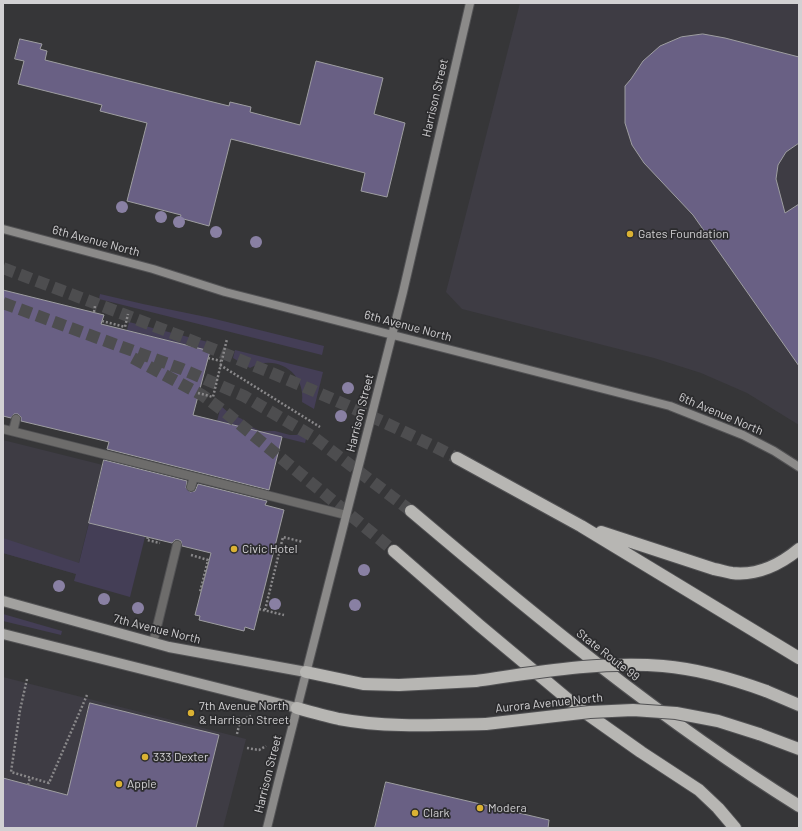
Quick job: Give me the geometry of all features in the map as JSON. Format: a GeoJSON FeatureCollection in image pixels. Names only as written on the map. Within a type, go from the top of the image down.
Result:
{"type":"FeatureCollection","features":[{"type":"Feature","properties":{"kind":"highway"},"geometry":{"type":"LineString","coordinates":[[456,458],[581,526],[799,658]]}},
{"type":"Feature","properties":{"kind":"highway","name":"State Route 99"},"geometry":{"type":"LineString","coordinates":[[411,511],[533,614],[639,696],[709,747],[799,806]]}},
{"type":"Feature","properties":{"kind":"highway"},"geometry":{"type":"LineString","coordinates":[[581,526],[714,569],[732,573],[751,573],[769,567],[787,559],[799,549]]}},
{"type":"Feature","properties":{"kind":"highway"},"geometry":{"type":"LineString","coordinates":[[394,550],[479,625],[576,706],[641,752],[699,790],[718,808],[735,828]]}},
{"type":"Feature","properties":{"kind":"highway"},"geometry":{"type":"LineString","coordinates":[[306,672],[363,684],[399,685],[476,681],[552,670],[629,664],[664,666],[699,671],[733,679],[799,705]]}},
{"type":"Feature","properties":{"kind":"highway","name":"Aurora Avenue North"},"geometry":{"type":"LineString","coordinates":[[297,708],[339,719],[388,724],[422,725],[486,724],[590,712],[633,710],[676,713],[718,722],[759,734],[799,750]]}},
{"type":"Feature","properties":{"kind":"main road","name":"Harrison Street"},"geometry":{"type":"LineString","coordinates":[[267,828],[392,334],[470,3]]}},
{"type":"Feature","properties":{"kind":"main road","name":"6th Avenue North"},"geometry":{"type":"LineString","coordinates":[[3,229],[152,269],[225,292],[670,406],[743,435],[774,451],[799,467]]}},
{"type":"Feature","properties":{"kind":"main road","name":"7th Avenue North"},"geometry":{"type":"LineString","coordinates":[[3,601],[153,643],[306,672]]}},
{"type":"Feature","properties":{"kind":"main road"},"geometry":{"type":"LineString","coordinates":[[3,634],[297,708]]}},
{"type":"Feature","properties":{"kind":"lane"},"geometry":{"type":"LineString","coordinates":[[13,432],[16,419]]}},
{"type":"Feature","properties":{"kind":"lane"},"geometry":{"type":"LineString","coordinates":[[3,429],[346,515]]}},
{"type":"Feature","properties":{"kind":"lane"},"geometry":{"type":"LineString","coordinates":[[191,487],[194,477]]}},
{"type":"Feature","properties":{"kind":"lane"},"geometry":{"type":"LineString","coordinates":[[153,643],[177,545]]}},
{"type":"Feature","properties":{"kind":"path"},"geometry":{"type":"LineString","coordinates":[[94,312],[95,306]]}},
{"type":"Feature","properties":{"kind":"path"},"geometry":{"type":"LineString","coordinates":[[102,321],[125,327],[128,314]]}},
{"type":"Feature","properties":{"kind":"path"},"geometry":{"type":"LineString","coordinates":[[198,393],[213,397],[227,339]]}},
{"type":"Feature","properties":{"kind":"path"},"geometry":{"type":"LineString","coordinates":[[208,358],[221,361]]}},
{"type":"Feature","properties":{"kind":"path"},"geometry":{"type":"LineString","coordinates":[[220,365],[320,427]]}},
{"type":"Feature","properties":{"kind":"path"},"geometry":{"type":"LineString","coordinates":[[148,537],[148,540],[165,544]]}},
{"type":"Feature","properties":{"kind":"path"},"geometry":{"type":"LineString","coordinates":[[265,610],[283,537],[303,542]]}},
{"type":"Feature","properties":{"kind":"path"},"geometry":{"type":"LineString","coordinates":[[190,555],[208,560],[201,592]]}},
{"type":"Feature","properties":{"kind":"path"},"geometry":{"type":"LineString","coordinates":[[259,609],[284,615]]}},
{"type":"Feature","properties":{"kind":"path"},"geometry":{"type":"LineString","coordinates":[[27,680],[20,710],[11,772],[49,783],[87,695]]}},
{"type":"Feature","properties":{"kind":"path"},"geometry":{"type":"LineString","coordinates":[[236,734],[240,721],[251,716]]}},
{"type":"Feature","properties":{"kind":"path"},"geometry":{"type":"LineString","coordinates":[[247,748],[259,750],[266,746]]}},
{"type":"Feature","properties":{"kind":"path"},"geometry":{"type":"LineString","coordinates":[[28,785],[30,778]]}},
{"type":"Feature","properties":{"kind":"shaded area","name":"Gates Foundation"},"geometry":{"type":"Polygon","coordinates":[[[520,3],[799,3],[799,425],[747,393],[701,373],[654,358],[462,309],[446,292],[520,3]]]}},
{"type":"Feature","properties":{"kind":"shaded area"},"geometry":{"type":"Polygon","coordinates":[[[100,294],[211,318],[324,346],[322,355],[99,299],[100,294]]]}},
{"type":"Feature","properties":{"kind":"shaded area"},"geometry":{"type":"Polygon","coordinates":[[[129,322],[216,344],[213,355],[209,354],[209,351],[127,330],[129,322]]]}},
{"type":"Feature","properties":{"kind":"shaded area"},"geometry":{"type":"Polygon","coordinates":[[[235,350],[323,372],[314,409],[302,402],[302,391],[299,382],[294,374],[287,368],[278,364],[269,363],[260,364],[250,368],[233,358],[235,350]]]}},
{"type":"Feature","properties":{"kind":"shaded area"},"geometry":{"type":"Polygon","coordinates":[[[221,406],[229,413],[242,419],[248,425],[260,431],[275,431],[296,435],[308,431],[305,443],[217,421],[221,406]]]}},
{"type":"Feature","properties":{"kind":"shaded area"},"geometry":{"type":"Polygon","coordinates":[[[3,440],[103,465],[76,574],[3,553],[3,440]]]}},
{"type":"Feature","properties":{"kind":"shaded area"},"geometry":{"type":"Polygon","coordinates":[[[89,523],[145,537],[130,597],[74,581],[76,574],[3,553],[3,538],[79,563],[89,523]]]}},
{"type":"Feature","properties":{"kind":"shaded area"},"geometry":{"type":"Polygon","coordinates":[[[3,614],[62,631],[61,635],[3,621],[3,614]]]}},
{"type":"Feature","properties":{"kind":"shaded area","name":"Apple"},"geometry":{"type":"Polygon","coordinates":[[[3,677],[246,739],[223,828],[3,828],[3,677]]]}},
{"type":"Feature","properties":{"kind":"building"},"geometry":{"type":"Polygon","coordinates":[[[703,34],[725,38],[799,57],[799,143],[786,152],[778,165],[776,179],[785,213],[799,204],[799,366],[693,215],[644,163],[632,145],[625,123],[625,86],[643,61],[660,46],[681,37],[703,34]]]}},
{"type":"Feature","properties":{"kind":"building"},"geometry":{"type":"Polygon","coordinates":[[[20,39],[42,44],[40,49],[47,51],[45,60],[229,106],[230,102],[251,107],[250,112],[300,125],[316,61],[383,78],[374,114],[405,123],[387,197],[361,191],[365,173],[231,139],[209,226],[180,218],[181,215],[127,201],[147,123],[100,111],[102,105],[18,84],[24,61],[15,59],[20,39]]]}},
{"type":"Feature","properties":{"kind":"building"},"geometry":{"type":"Polygon","coordinates":[[[3,290],[104,315],[101,324],[210,351],[193,415],[282,437],[269,490],[107,449],[109,442],[21,421],[21,417],[18,414],[14,414],[11,418],[3,416],[3,290]]]}},
{"type":"Feature","properties":{"kind":"building","name":"Civic Hotel"},"geometry":{"type":"Polygon","coordinates":[[[104,460],[187,481],[186,488],[190,492],[195,491],[198,484],[267,501],[265,505],[284,510],[254,630],[245,627],[244,631],[199,620],[200,616],[195,615],[211,553],[182,546],[181,541],[179,540],[175,540],[172,543],[89,523],[104,460]]]}},
{"type":"Feature","properties":{"kind":"building","name":"Apple"},"geometry":{"type":"Polygon","coordinates":[[[90,703],[219,735],[196,828],[3,828],[3,778],[67,795],[90,703]]]}},
{"type":"Feature","properties":{"kind":"building"},"geometry":{"type":"Polygon","coordinates":[[[386,782],[549,820],[548,828],[375,828],[386,782]]]}},
{"type":"Feature","properties":{"kind":"tunnel"},"geometry":{"type":"LineString","coordinates":[[3,268],[290,380],[457,458]]}},
{"type":"Feature","properties":{"kind":"tunnel"},"geometry":{"type":"LineString","coordinates":[[3,303],[182,369],[244,396],[312,436],[411,511]]}},
{"type":"Feature","properties":{"kind":"tunnel"},"geometry":{"type":"LineString","coordinates":[[133,358],[202,395],[225,412],[394,551]]}},
{"type":"Feature","properties":{"kind":"place","name":"Gates Foundation"},"geometry":{"type":"Point","coordinates":[630,234]}},
{"type":"Feature","properties":{"kind":"place","name":"Civic Hotel"},"geometry":{"type":"Point","coordinates":[234,549]}},
{"type":"Feature","properties":{"kind":"place","name":"7th Avenue North & Harrison Street"},"geometry":{"type":"Point","coordinates":[191,713]}},
{"type":"Feature","properties":{"kind":"place","name":"333 Dexter"},"geometry":{"type":"Point","coordinates":[145,757]}},
{"type":"Feature","properties":{"kind":"place","name":"Apple"},"geometry":{"type":"Point","coordinates":[119,784]}},
{"type":"Feature","properties":{"kind":"place","name":"Modera"},"geometry":{"type":"Point","coordinates":[480,808]}},
{"type":"Feature","properties":{"kind":"place","name":"Clark"},"geometry":{"type":"Point","coordinates":[415,813]}}]}
